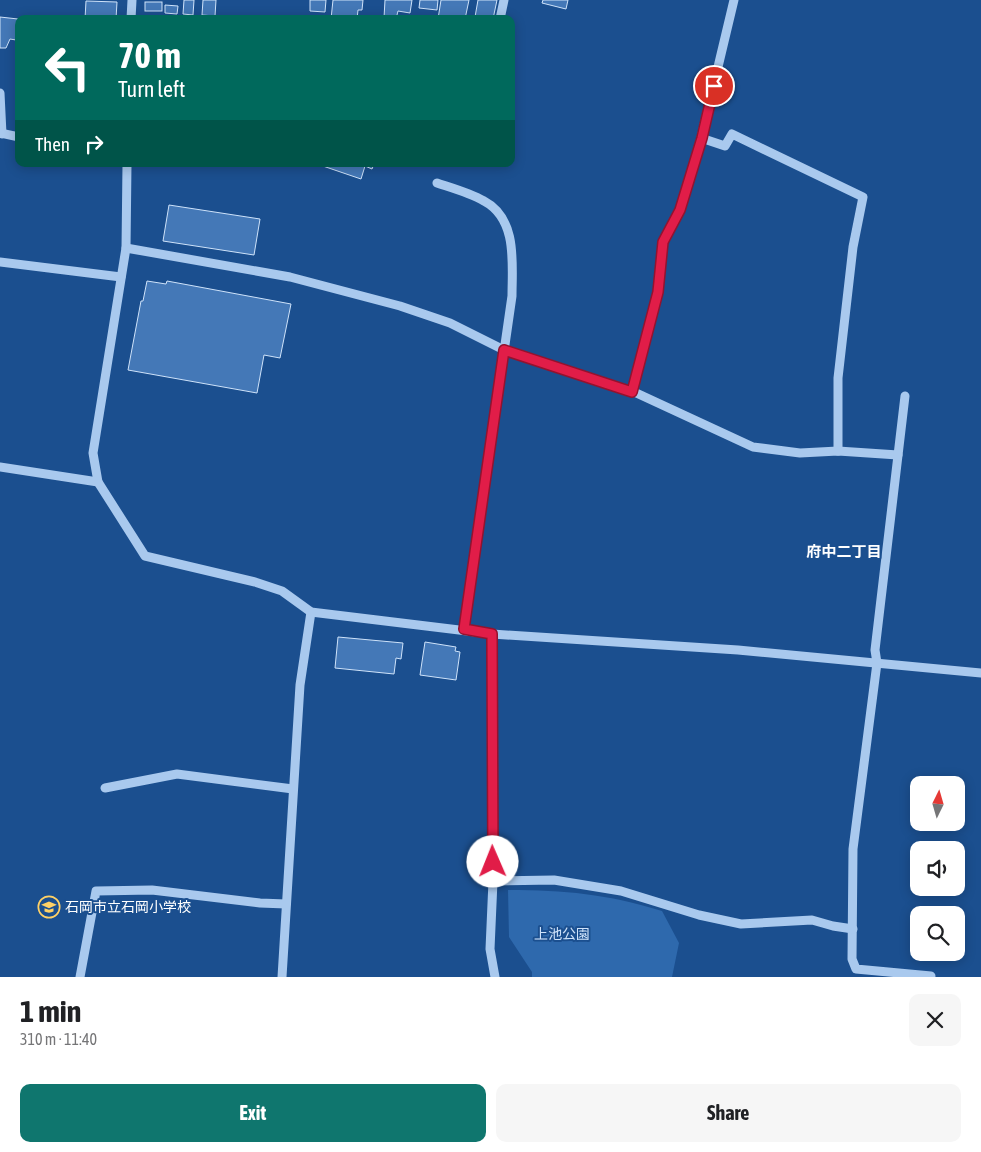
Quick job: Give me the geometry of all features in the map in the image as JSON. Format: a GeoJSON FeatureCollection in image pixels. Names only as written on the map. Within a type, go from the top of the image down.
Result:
{"type":"FeatureCollection","features":[{"type":"Feature","properties":{"kind":"street"},"geometry":{"type":"LineString","coordinates":[[131,15],[132,0]]}},
{"type":"Feature","properties":{"kind":"street"},"geometry":{"type":"LineString","coordinates":[[501,15],[504,0]]}},
{"type":"Feature","properties":{"kind":"street"},"geometry":{"type":"LineString","coordinates":[[632,392],[658,292],[663,242],[680,210],[702,138],[734,0]]}},
{"type":"Feature","properties":{"kind":"street"},"geometry":{"type":"LineString","coordinates":[[0,93],[1,133],[15,136]]}},
{"type":"Feature","properties":{"kind":"street"},"geometry":{"type":"LineString","coordinates":[[702,138],[725,146],[732,134],[863,197],[853,247],[838,378],[838,451]]}},
{"type":"Feature","properties":{"kind":"street"},"geometry":{"type":"LineString","coordinates":[[127,167],[126,248],[93,452],[98,482],[144,556],[282,591],[311,612],[464,629],[492,634],[738,650],[981,673]]}},
{"type":"Feature","properties":{"kind":"street"},"geometry":{"type":"LineString","coordinates":[[437,183],[485,201],[503,218],[512,243],[512,296],[464,629]]}},
{"type":"Feature","properties":{"kind":"street"},"geometry":{"type":"LineString","coordinates":[[126,248],[290,277],[400,306],[450,323],[504,350],[632,392],[753,447],[800,453],[838,451],[898,455]]}},
{"type":"Feature","properties":{"kind":"street"},"geometry":{"type":"LineString","coordinates":[[0,262],[121,277]]}},
{"type":"Feature","properties":{"kind":"street"},"geometry":{"type":"LineString","coordinates":[[905,396],[875,650],[877,663],[853,849],[852,959],[856,969],[931,976]]}},
{"type":"Feature","properties":{"kind":"street"},"geometry":{"type":"LineString","coordinates":[[0,467],[98,482]]}},
{"type":"Feature","properties":{"kind":"street"},"geometry":{"type":"LineString","coordinates":[[282,977],[292,789],[300,685],[311,612]]}},
{"type":"Feature","properties":{"kind":"street"},"geometry":{"type":"LineString","coordinates":[[492,634],[493,881],[490,949],[494,977]]}},
{"type":"Feature","properties":{"kind":"street"},"geometry":{"type":"LineString","coordinates":[[105,788],[177,774],[292,789]]}},
{"type":"Feature","properties":{"kind":"street"},"geometry":{"type":"LineString","coordinates":[[493,881],[554,880],[621,891],[700,915],[740,924],[812,920],[853,929]]}},
{"type":"Feature","properties":{"kind":"street"},"geometry":{"type":"LineString","coordinates":[[80,977],[96,891],[152,890],[260,903],[286,904]]}},
{"type":"Feature","properties":{"kind":"green space","name":"上池公園"},"geometry":{"type":"Polygon","coordinates":[[[508,890],[586,894],[662,911],[679,943],[672,977],[532,977],[532,972],[509,937],[508,890]]]}},
{"type":"Feature","properties":{"kind":"building"},"geometry":{"type":"Polygon","coordinates":[[[184,0],[194,0],[193,15],[183,14],[184,0]]]}},
{"type":"Feature","properties":{"kind":"building"},"geometry":{"type":"Polygon","coordinates":[[[203,0],[216,0],[215,15],[202,15],[203,0]]]}},
{"type":"Feature","properties":{"kind":"building"},"geometry":{"type":"Polygon","coordinates":[[[310,0],[326,0],[325,12],[310,11],[310,0]]]}},
{"type":"Feature","properties":{"kind":"building"},"geometry":{"type":"Polygon","coordinates":[[[333,0],[363,0],[362,10],[358,10],[357,15],[331,15],[333,0]]]}},
{"type":"Feature","properties":{"kind":"building"},"geometry":{"type":"Polygon","coordinates":[[[385,0],[412,0],[410,13],[398,11],[397,15],[384,15],[385,0]]]}},
{"type":"Feature","properties":{"kind":"building"},"geometry":{"type":"Polygon","coordinates":[[[420,0],[438,0],[437,10],[419,8],[420,0]]]}},
{"type":"Feature","properties":{"kind":"building"},"geometry":{"type":"Polygon","coordinates":[[[441,0],[469,0],[466,15],[439,15],[441,0]]]}},
{"type":"Feature","properties":{"kind":"building"},"geometry":{"type":"Polygon","coordinates":[[[478,0],[497,0],[494,15],[475,15],[478,0]]]}},
{"type":"Feature","properties":{"kind":"building"},"geometry":{"type":"Polygon","coordinates":[[[543,0],[568,0],[566,9],[542,3],[543,0]]]}},
{"type":"Feature","properties":{"kind":"building"},"geometry":{"type":"Polygon","coordinates":[[[86,1],[117,2],[116,15],[85,15],[86,1]]]}},
{"type":"Feature","properties":{"kind":"building"},"geometry":{"type":"Polygon","coordinates":[[[145,2],[162,2],[162,11],[145,11],[145,2]]]}},
{"type":"Feature","properties":{"kind":"building"},"geometry":{"type":"Polygon","coordinates":[[[165,5],[178,6],[177,14],[165,13],[165,5]]]}},
{"type":"Feature","properties":{"kind":"building"},"geometry":{"type":"Polygon","coordinates":[[[0,17],[15,19],[15,40],[10,39],[6,48],[0,48],[0,17]]]}},
{"type":"Feature","properties":{"kind":"building"},"geometry":{"type":"Polygon","coordinates":[[[326,167],[365,167],[361,179],[326,167]]]}},
{"type":"Feature","properties":{"kind":"building"},"geometry":{"type":"Polygon","coordinates":[[[169,205],[260,219],[254,255],[163,241],[169,205]]]}},
{"type":"Feature","properties":{"kind":"building"},"geometry":{"type":"Polygon","coordinates":[[[147,281],[166,284],[167,281],[291,304],[280,358],[264,355],[257,393],[128,370],[141,301],[143,301],[147,281]]]}},
{"type":"Feature","properties":{"kind":"building"},"geometry":{"type":"Polygon","coordinates":[[[338,637],[403,643],[401,659],[396,658],[394,674],[335,668],[338,637]]]}},
{"type":"Feature","properties":{"kind":"building"},"geometry":{"type":"Polygon","coordinates":[[[425,642],[456,647],[455,651],[460,652],[456,680],[420,675],[425,642]]]}},
{"type":"Feature","properties":{"kind":"place","name":"石岡市立石岡小学校"},"geometry":{"type":"Point","coordinates":[49,907]}},
{"type":"Feature","properties":{"kind":"district","name":"府中二丁目"},"geometry":{"type":"Point","coordinates":[844,551]}},
{"type":"Feature","properties":{"kind":"route"},"geometry":{"type":"LineString","coordinates":[[493,862],[492,634],[464,629],[504,350],[632,392],[658,292],[663,242],[680,210],[702,138],[714,86]]}}]}
